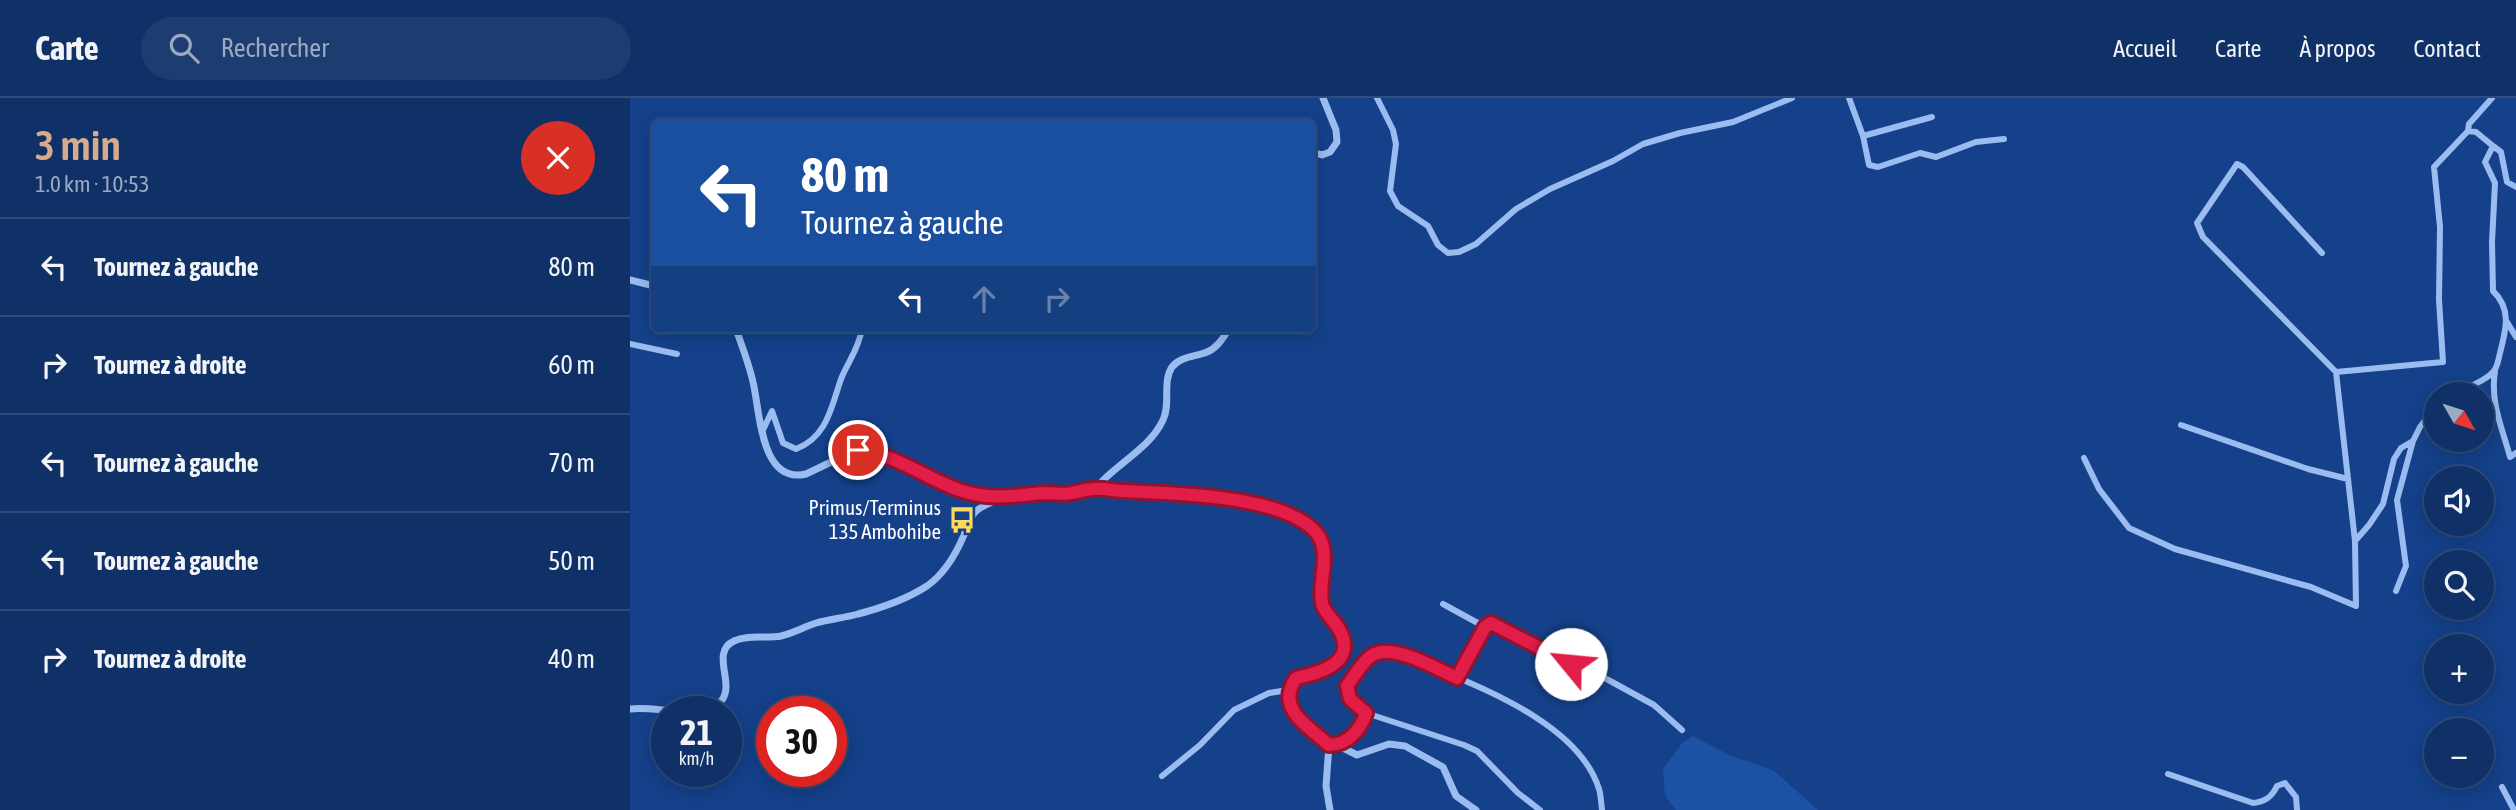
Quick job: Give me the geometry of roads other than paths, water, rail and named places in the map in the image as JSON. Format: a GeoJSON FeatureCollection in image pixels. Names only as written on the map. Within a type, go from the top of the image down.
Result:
{"type":"FeatureCollection","features":[{"type":"Feature","properties":{"kind":"street"},"geometry":{"type":"LineString","coordinates":[[1316,153],[1322,155],[1330,152],[1337,142],[1336,130],[1323,98]]}},
{"type":"Feature","properties":{"kind":"street"},"geometry":{"type":"LineString","coordinates":[[1377,98],[1394,130],[1396,144],[1390,191],[1398,206],[1428,226],[1438,245],[1448,253],[1459,252],[1476,244],[1516,209],[1550,189],[1613,161],[1643,144],[1733,122],[1792,98]]}},
{"type":"Feature","properties":{"kind":"street"},"geometry":{"type":"LineString","coordinates":[[1849,98],[1863,136],[1869,165],[1878,167],[1920,153],[1936,157],[1976,142],[2004,139]]}},
{"type":"Feature","properties":{"kind":"street"},"geometry":{"type":"LineString","coordinates":[[2336,372],[2443,362],[2440,227],[2434,167],[2468,131],[2469,124],[2492,98]]}},
{"type":"Feature","properties":{"kind":"street"},"geometry":{"type":"LineString","coordinates":[[1863,136],[1932,117]]}},
{"type":"Feature","properties":{"kind":"street"},"geometry":{"type":"LineString","coordinates":[[2468,131],[2476,132],[2501,152],[2507,182],[2516,187]]}},
{"type":"Feature","properties":{"kind":"street"},"geometry":{"type":"LineString","coordinates":[[2493,146],[2485,162],[2495,183],[2493,291],[2502,300],[2507,322],[2516,337]]}},
{"type":"Feature","properties":{"kind":"street"},"geometry":{"type":"LineString","coordinates":[[2084,458],[2099,489],[2129,528],[2175,549],[2311,587],[2356,606],[2355,541],[2336,372],[2203,236],[2197,223],[2237,164],[2243,167],[2322,253]]}},
{"type":"Feature","properties":{"kind":"street"},"geometry":{"type":"LineString","coordinates":[[630,280],[651,285]]}},
{"type":"Feature","properties":{"kind":"street"},"geometry":{"type":"LineString","coordinates":[[2507,322],[2492,391],[2510,457],[2516,453]]}},
{"type":"Feature","properties":{"kind":"street"},"geometry":{"type":"LineString","coordinates":[[737,333],[752,379],[770,458],[776,466],[793,475],[806,474],[852,452],[861,451],[905,463],[956,489],[979,495],[1072,493],[1095,489],[1189,493],[1277,509],[1295,516],[1318,536],[1324,549],[1322,607],[1339,630],[1344,642],[1340,659],[1330,668],[1296,678],[1288,690],[1269,694],[1234,710],[1200,745],[1162,776]]}},
{"type":"Feature","properties":{"kind":"street"},"geometry":{"type":"LineString","coordinates":[[762,432],[772,411],[783,443],[796,449],[810,444],[826,422],[842,378],[855,355],[861,333]]}},
{"type":"Feature","properties":{"kind":"street"},"geometry":{"type":"LineString","coordinates":[[1095,489],[1105,477],[1147,443],[1163,422],[1167,409],[1168,377],[1174,365],[1216,346],[1226,333]]}},
{"type":"Feature","properties":{"kind":"street"},"geometry":{"type":"LineString","coordinates":[[630,344],[677,354]]}},
{"type":"Feature","properties":{"kind":"street"},"geometry":{"type":"LineString","coordinates":[[2477,382],[2488,378],[2496,370]]}},
{"type":"Feature","properties":{"kind":"street"},"geometry":{"type":"LineString","coordinates":[[2396,591],[2406,566],[2397,500],[2413,440],[2424,422]]}},
{"type":"Feature","properties":{"kind":"street"},"geometry":{"type":"LineString","coordinates":[[2180,425],[2308,469],[2348,479]]}},
{"type":"Feature","properties":{"kind":"street"},"geometry":{"type":"LineString","coordinates":[[2355,541],[2383,504],[2400,448],[2413,440]]}},
{"type":"Feature","properties":{"kind":"street"},"geometry":{"type":"LineString","coordinates":[[630,709],[643,707],[703,711],[715,706],[725,695],[723,656],[730,643],[743,638],[788,634],[818,622],[869,611],[917,592],[930,584],[949,563],[972,515],[982,506],[1008,496]]}},
{"type":"Feature","properties":{"kind":"street"},"geometry":{"type":"LineString","coordinates":[[1443,604],[1485,627]]}},
{"type":"Feature","properties":{"kind":"street"},"geometry":{"type":"LineString","coordinates":[[1457,678],[1485,627],[1491,623],[1571,664],[1581,665],[1654,705],[1682,730]]}},
{"type":"Feature","properties":{"kind":"street"},"geometry":{"type":"LineString","coordinates":[[1540,810],[1518,793],[1478,751],[1366,713],[1350,699],[1347,686],[1371,656],[1384,650],[1401,654],[1457,678],[1531,713],[1565,741],[1589,766],[1600,790],[1602,810]]}},
{"type":"Feature","properties":{"kind":"street"},"geometry":{"type":"LineString","coordinates":[[1288,690],[1293,713],[1333,745],[1357,755],[1389,744],[1405,746],[1443,767],[1456,796],[1476,810]]}},
{"type":"Feature","properties":{"kind":"street"},"geometry":{"type":"LineString","coordinates":[[1333,745],[1358,731],[1363,725],[1366,713]]}},
{"type":"Feature","properties":{"kind":"street"},"geometry":{"type":"LineString","coordinates":[[1330,810],[1326,786],[1333,745]]}},
{"type":"Feature","properties":{"kind":"street"},"geometry":{"type":"LineString","coordinates":[[2168,774],[2253,803],[2263,802],[2273,794],[2277,786],[2285,783],[2296,797],[2297,810]]}},
{"type":"Feature","properties":{"kind":"street"},"geometry":{"type":"LineString","coordinates":[[2502,788],[2514,810]]}},
{"type":"Feature","properties":{"kind":"place","name":"Primus/Terminus 135 Ambohibe"},"geometry":{"type":"Point","coordinates":[962,520]}}]}
